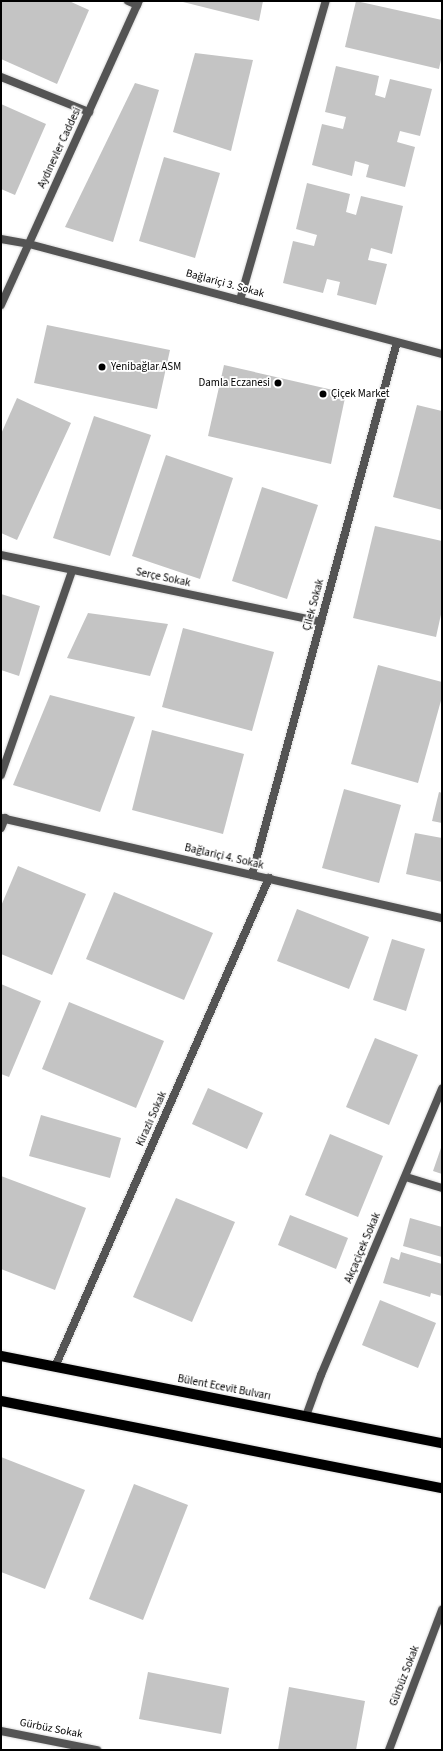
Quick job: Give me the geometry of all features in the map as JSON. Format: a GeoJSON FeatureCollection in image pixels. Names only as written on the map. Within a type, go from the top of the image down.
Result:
{"type":"FeatureCollection","features":[{"type":"Feature","properties":{"kind":"main road","name":"Bülent Ecevit Bulvarı"},"geometry":{"type":"LineString","coordinates":[[1,1356],[55,1368],[442,1443]]}},
{"type":"Feature","properties":{"kind":"main road"},"geometry":{"type":"LineString","coordinates":[[1,1402],[442,1488]]}},
{"type":"Feature","properties":{"kind":"street"},"geometry":{"type":"LineString","coordinates":[[128,1],[138,3]]}},
{"type":"Feature","properties":{"kind":"street"},"geometry":{"type":"LineString","coordinates":[[240,300],[326,1]]}},
{"type":"Feature","properties":{"kind":"street","name":"Aydınevler Caddesi"},"geometry":{"type":"LineString","coordinates":[[1,305],[138,3]]}},
{"type":"Feature","properties":{"kind":"street"},"geometry":{"type":"LineString","coordinates":[[1,77],[89,112]]}},
{"type":"Feature","properties":{"kind":"street","name":"Bağlariçi 3. Sokak"},"geometry":{"type":"LineString","coordinates":[[1,239],[29,244],[442,354]]}},
{"type":"Feature","properties":{"kind":"street","name":"Çilek Sokak"},"geometry":{"type":"LineString","coordinates":[[252,875],[397,342]]}},
{"type":"Feature","properties":{"kind":"street","name":"Serçe Sokak"},"geometry":{"type":"LineString","coordinates":[[1,555],[321,622]]}},
{"type":"Feature","properties":{"kind":"street"},"geometry":{"type":"LineString","coordinates":[[1,775],[72,571]]}},
{"type":"Feature","properties":{"kind":"street"},"geometry":{"type":"LineString","coordinates":[[1,828],[3,818]]}},
{"type":"Feature","properties":{"kind":"street","name":"Bağlariçi 4. Sokak"},"geometry":{"type":"LineString","coordinates":[[3,818],[442,918]]}},
{"type":"Feature","properties":{"kind":"street","name":"Kirazlı Sokak"},"geometry":{"type":"LineString","coordinates":[[55,1368],[269,878]]}},
{"type":"Feature","properties":{"kind":"street","name":"Akçaçiçek Sokak"},"geometry":{"type":"LineString","coordinates":[[306,1416],[321,1375],[442,1089]]}},
{"type":"Feature","properties":{"kind":"street"},"geometry":{"type":"LineString","coordinates":[[406,1177],[442,1188]]}},
{"type":"Feature","properties":{"kind":"street","name":"Gürbüz Sokak"},"geometry":{"type":"LineString","coordinates":[[389,1750],[442,1610]]}},
{"type":"Feature","properties":{"kind":"street","name":"Gürbüz Sokak"},"geometry":{"type":"LineString","coordinates":[[1,1731],[97,1750]]}},
{"type":"Feature","properties":{"kind":"building"},"geometry":{"type":"Polygon","coordinates":[[[1,1],[69,1],[89,10],[57,84],[1,59],[1,1]]]}},
{"type":"Feature","properties":{"kind":"building"},"geometry":{"type":"Polygon","coordinates":[[[179,1],[263,1],[259,21],[179,1]]]}},
{"type":"Feature","properties":{"kind":"building"},"geometry":{"type":"Polygon","coordinates":[[[356,1],[442,20],[442,55],[439,69],[345,47],[356,1]]]}},
{"type":"Feature","properties":{"kind":"building"},"geometry":{"type":"Polygon","coordinates":[[[195,53],[253,60],[231,151],[173,132],[195,53]]]}},
{"type":"Feature","properties":{"kind":"building"},"geometry":{"type":"Polygon","coordinates":[[[336,66],[379,76],[375,95],[385,98],[390,79],[432,89],[420,136],[400,131],[397,142],[415,147],[405,187],[366,177],[369,165],[355,161],[352,176],[312,165],[322,124],[343,129],[346,117],[325,112],[336,66]]]}},
{"type":"Feature","properties":{"kind":"building"},"geometry":{"type":"Polygon","coordinates":[[[135,83],[159,90],[113,242],[65,227],[135,83]]]}},
{"type":"Feature","properties":{"kind":"building"},"geometry":{"type":"Polygon","coordinates":[[[1,104],[46,124],[15,195],[1,189],[1,104]]]}},
{"type":"Feature","properties":{"kind":"building"},"geometry":{"type":"Polygon","coordinates":[[[164,157],[220,173],[195,258],[139,241],[164,157]]]}},
{"type":"Feature","properties":{"kind":"building"},"geometry":{"type":"Polygon","coordinates":[[[307,183],[350,194],[346,212],[356,215],[361,196],[403,206],[392,254],[371,248],[368,260],[387,264],[376,305],[337,295],[340,282],[327,279],[323,293],[283,283],[293,241],[314,246],[317,235],[296,229],[307,183]]]}},
{"type":"Feature","properties":{"kind":"building","name":"Yenibağlar ASM"},"geometry":{"type":"Polygon","coordinates":[[[47,325],[170,350],[157,409],[34,383],[47,325]]]}},
{"type":"Feature","properties":{"kind":"building"},"geometry":{"type":"Polygon","coordinates":[[[224,365],[346,393],[331,464],[208,436],[224,365]]]}},
{"type":"Feature","properties":{"kind":"building"},"geometry":{"type":"Polygon","coordinates":[[[17,398],[71,423],[17,540],[1,533],[1,434],[17,398]]]}},
{"type":"Feature","properties":{"kind":"building"},"geometry":{"type":"Polygon","coordinates":[[[417,405],[442,411],[442,510],[393,497],[417,405]]]}},
{"type":"Feature","properties":{"kind":"building"},"geometry":{"type":"Polygon","coordinates":[[[94,416],[151,435],[110,556],[53,538],[94,416]]]}},
{"type":"Feature","properties":{"kind":"building"},"geometry":{"type":"Polygon","coordinates":[[[166,455],[233,478],[200,579],[132,556],[166,455]]]}},
{"type":"Feature","properties":{"kind":"building"},"geometry":{"type":"Polygon","coordinates":[[[262,487],[318,505],[287,599],[232,581],[262,487]]]}},
{"type":"Feature","properties":{"kind":"building"},"geometry":{"type":"Polygon","coordinates":[[[375,526],[442,541],[442,610],[436,637],[353,618],[375,526]]]}},
{"type":"Feature","properties":{"kind":"building"},"geometry":{"type":"Polygon","coordinates":[[[1,594],[40,606],[19,676],[1,670],[1,594]]]}},
{"type":"Feature","properties":{"kind":"building"},"geometry":{"type":"Polygon","coordinates":[[[88,613],[168,624],[150,676],[67,658],[88,613]]]}},
{"type":"Feature","properties":{"kind":"building"},"geometry":{"type":"Polygon","coordinates":[[[183,628],[274,652],[252,731],[162,707],[183,628]]]}},
{"type":"Feature","properties":{"kind":"building"},"geometry":{"type":"Polygon","coordinates":[[[378,665],[442,682],[442,697],[418,783],[351,764],[378,665]]]}},
{"type":"Feature","properties":{"kind":"building"},"geometry":{"type":"Polygon","coordinates":[[[50,695],[135,717],[100,812],[13,785],[50,695]]]}},
{"type":"Feature","properties":{"kind":"building"},"geometry":{"type":"Polygon","coordinates":[[[152,730],[244,754],[223,834],[132,810],[152,730]]]}},
{"type":"Feature","properties":{"kind":"building"},"geometry":{"type":"Polygon","coordinates":[[[344,789],[401,805],[379,883],[322,868],[344,789]]]}},
{"type":"Feature","properties":{"kind":"building"},"geometry":{"type":"Polygon","coordinates":[[[439,792],[442,793],[442,823],[432,821],[439,792]]]}},
{"type":"Feature","properties":{"kind":"building"},"geometry":{"type":"Polygon","coordinates":[[[415,833],[442,838],[442,882],[406,874],[415,833]]]}},
{"type":"Feature","properties":{"kind":"building"},"geometry":{"type":"Polygon","coordinates":[[[18,866],[86,894],[52,975],[1,954],[1,906],[18,866]]]}},
{"type":"Feature","properties":{"kind":"building"},"geometry":{"type":"Polygon","coordinates":[[[114,892],[213,933],[184,1000],[86,959],[114,892]]]}},
{"type":"Feature","properties":{"kind":"building"},"geometry":{"type":"Polygon","coordinates":[[[297,909],[369,937],[349,989],[277,961],[297,909]]]}},
{"type":"Feature","properties":{"kind":"building"},"geometry":{"type":"Polygon","coordinates":[[[392,939],[425,949],[406,1011],[373,1000],[392,939]]]}},
{"type":"Feature","properties":{"kind":"building"},"geometry":{"type":"Polygon","coordinates":[[[1,984],[41,1001],[9,1077],[1,1074],[1,984]]]}},
{"type":"Feature","properties":{"kind":"building"},"geometry":{"type":"Polygon","coordinates":[[[69,1002],[164,1041],[136,1108],[42,1069],[69,1002]]]}},
{"type":"Feature","properties":{"kind":"building"},"geometry":{"type":"Polygon","coordinates":[[[375,1038],[418,1055],[389,1125],[346,1107],[375,1038]]]}},
{"type":"Feature","properties":{"kind":"building"},"geometry":{"type":"Polygon","coordinates":[[[208,1088],[263,1113],[247,1149],[192,1124],[208,1088]]]}},
{"type":"Feature","properties":{"kind":"building"},"geometry":{"type":"Polygon","coordinates":[[[41,1115],[121,1138],[110,1178],[29,1156],[41,1115]]]}},
{"type":"Feature","properties":{"kind":"building"},"geometry":{"type":"Polygon","coordinates":[[[330,1134],[383,1156],[358,1217],[305,1195],[330,1134]]]}},
{"type":"Feature","properties":{"kind":"building"},"geometry":{"type":"Polygon","coordinates":[[[442,1145],[442,1174],[433,1171],[442,1145]]]}},
{"type":"Feature","properties":{"kind":"building"},"geometry":{"type":"Polygon","coordinates":[[[1,1176],[86,1208],[55,1290],[1,1269],[1,1176]]]}},
{"type":"Feature","properties":{"kind":"building"},"geometry":{"type":"Polygon","coordinates":[[[176,1198],[235,1222],[192,1322],[133,1297],[176,1198]]]}},
{"type":"Feature","properties":{"kind":"building"},"geometry":{"type":"Polygon","coordinates":[[[290,1215],[348,1238],[336,1269],[278,1245],[290,1215]]]}},
{"type":"Feature","properties":{"kind":"building"},"geometry":{"type":"Polygon","coordinates":[[[410,1218],[442,1227],[442,1257],[403,1246],[410,1218]]]}},
{"type":"Feature","properties":{"kind":"building"},"geometry":{"type":"Polygon","coordinates":[[[401,1252],[442,1264],[442,1296],[431,1293],[430,1297],[383,1283],[391,1257],[399,1260],[401,1252]]]}},
{"type":"Feature","properties":{"kind":"building"},"geometry":{"type":"Polygon","coordinates":[[[380,1300],[436,1323],[418,1368],[362,1345],[380,1300]]]}},
{"type":"Feature","properties":{"kind":"building"},"geometry":{"type":"Polygon","coordinates":[[[1,1457],[85,1490],[45,1589],[1,1572],[1,1457]]]}},
{"type":"Feature","properties":{"kind":"building"},"geometry":{"type":"Polygon","coordinates":[[[134,1484],[188,1505],[143,1620],[89,1599],[134,1484]]]}},
{"type":"Feature","properties":{"kind":"building"},"geometry":{"type":"Polygon","coordinates":[[[148,1672],[229,1688],[221,1734],[139,1719],[148,1672]]]}},
{"type":"Feature","properties":{"kind":"building"},"geometry":{"type":"Polygon","coordinates":[[[289,1687],[365,1701],[356,1750],[278,1750],[289,1687]]]}},
{"type":"Feature","properties":{"kind":"place","name":"Yenibağlar ASM"},"geometry":{"type":"Point","coordinates":[102,367]}},
{"type":"Feature","properties":{"kind":"place","name":"Damla Eczanesi"},"geometry":{"type":"Point","coordinates":[278,383]}},
{"type":"Feature","properties":{"kind":"place","name":"Çiçek Market"},"geometry":{"type":"Point","coordinates":[323,394]}}]}
